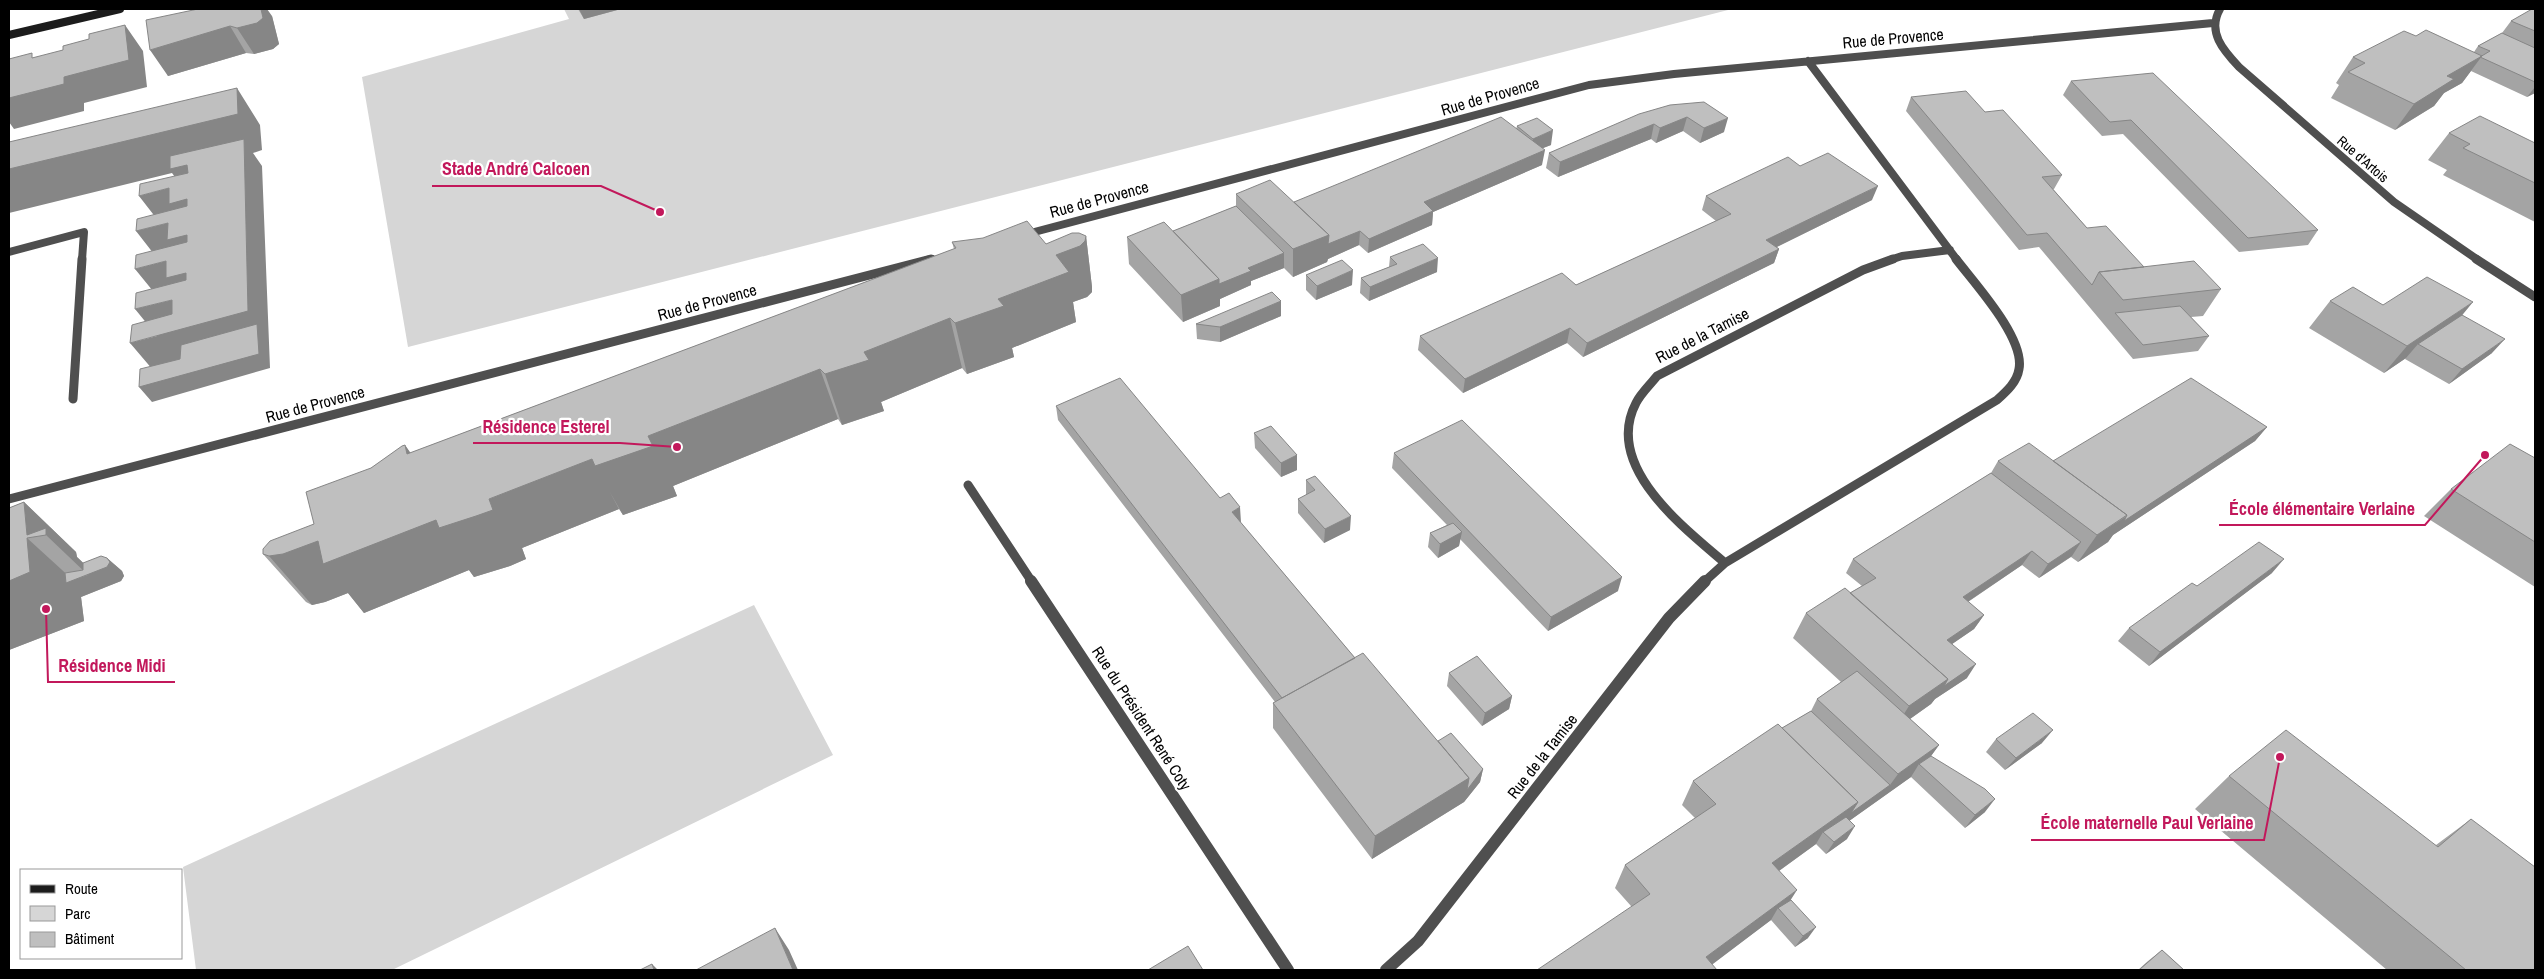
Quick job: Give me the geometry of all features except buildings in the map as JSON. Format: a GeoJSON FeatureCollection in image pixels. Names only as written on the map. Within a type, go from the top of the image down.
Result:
{"type":"FeatureCollection","features":[{"type":"Feature","properties":{"kind":"street"},"geometry":{"type":"LineString","coordinates":[[9,35],[120,9]]}},
{"type":"Feature","properties":{"kind":"street"},"geometry":{"type":"LineString","coordinates":[[2214,23],[2220,9]]}},
{"type":"Feature","properties":{"kind":"street","name":"Rue de Provence"},"geometry":{"type":"LineString","coordinates":[[1012,238],[1483,115],[1569,89],[1674,74],[2214,23]]}},
{"type":"Feature","properties":{"kind":"street","name":"Rue d'Artois"},"geometry":{"type":"LineString","coordinates":[[2214,23],[2221,46],[2235,63],[2369,182],[2447,240],[2535,297]]}},
{"type":"Feature","properties":{"kind":"street","name":"Rue de la Tamise"},"geometry":{"type":"LineString","coordinates":[[1386,970],[1418,941],[1687,597],[1725,563],[1997,400],[2010,389],[2018,377],[2021,364],[2018,348],[2012,334],[1808,61]]}},
{"type":"Feature","properties":{"kind":"street"},"geometry":{"type":"LineString","coordinates":[[9,252],[84,232],[73,399]]}},
{"type":"Feature","properties":{"kind":"street","name":"Rue de la Tamise"},"geometry":{"type":"LineString","coordinates":[[1725,563],[1659,502],[1640,478],[1632,461],[1628,444],[1631,416],[1645,388],[1657,376],[1863,270],[1902,256],[1950,250]]}},
{"type":"Feature","properties":{"kind":"street","name":"Rue de Provence"},"geometry":{"type":"LineString","coordinates":[[9,499],[945,255]]}},
{"type":"Feature","properties":{"kind":"street","name":"Rue du Président René Coty"},"geometry":{"type":"LineString","coordinates":[[968,485],[1288,970]]}},
{"type":"Feature","properties":{"kind":"green space"},"geometry":{"type":"Polygon","coordinates":[[[564,9],[1732,9],[408,347],[362,77],[569,19],[564,9]]]}},
{"type":"Feature","properties":{"kind":"green space"},"geometry":{"type":"Polygon","coordinates":[[[754,605],[833,755],[392,970],[196,970],[183,867],[754,605]]]}},
{"type":"Feature","properties":{"kind":"place","name":"Stade André Calcoen"},"geometry":{"type":"Point","coordinates":[660,212]}},
{"type":"Feature","properties":{"kind":"place","name":"Résidence Esterel"},"geometry":{"type":"Point","coordinates":[677,447]}},
{"type":"Feature","properties":{"kind":"place","name":"École élémentaire Verlaine"},"geometry":{"type":"Point","coordinates":[2485,455]}},
{"type":"Feature","properties":{"kind":"place","name":"Résidence Midi"},"geometry":{"type":"Point","coordinates":[46,609]}},
{"type":"Feature","properties":{"kind":"place","name":"École maternelle Paul Verlaine"},"geometry":{"type":"Point","coordinates":[2280,757]}}]}
